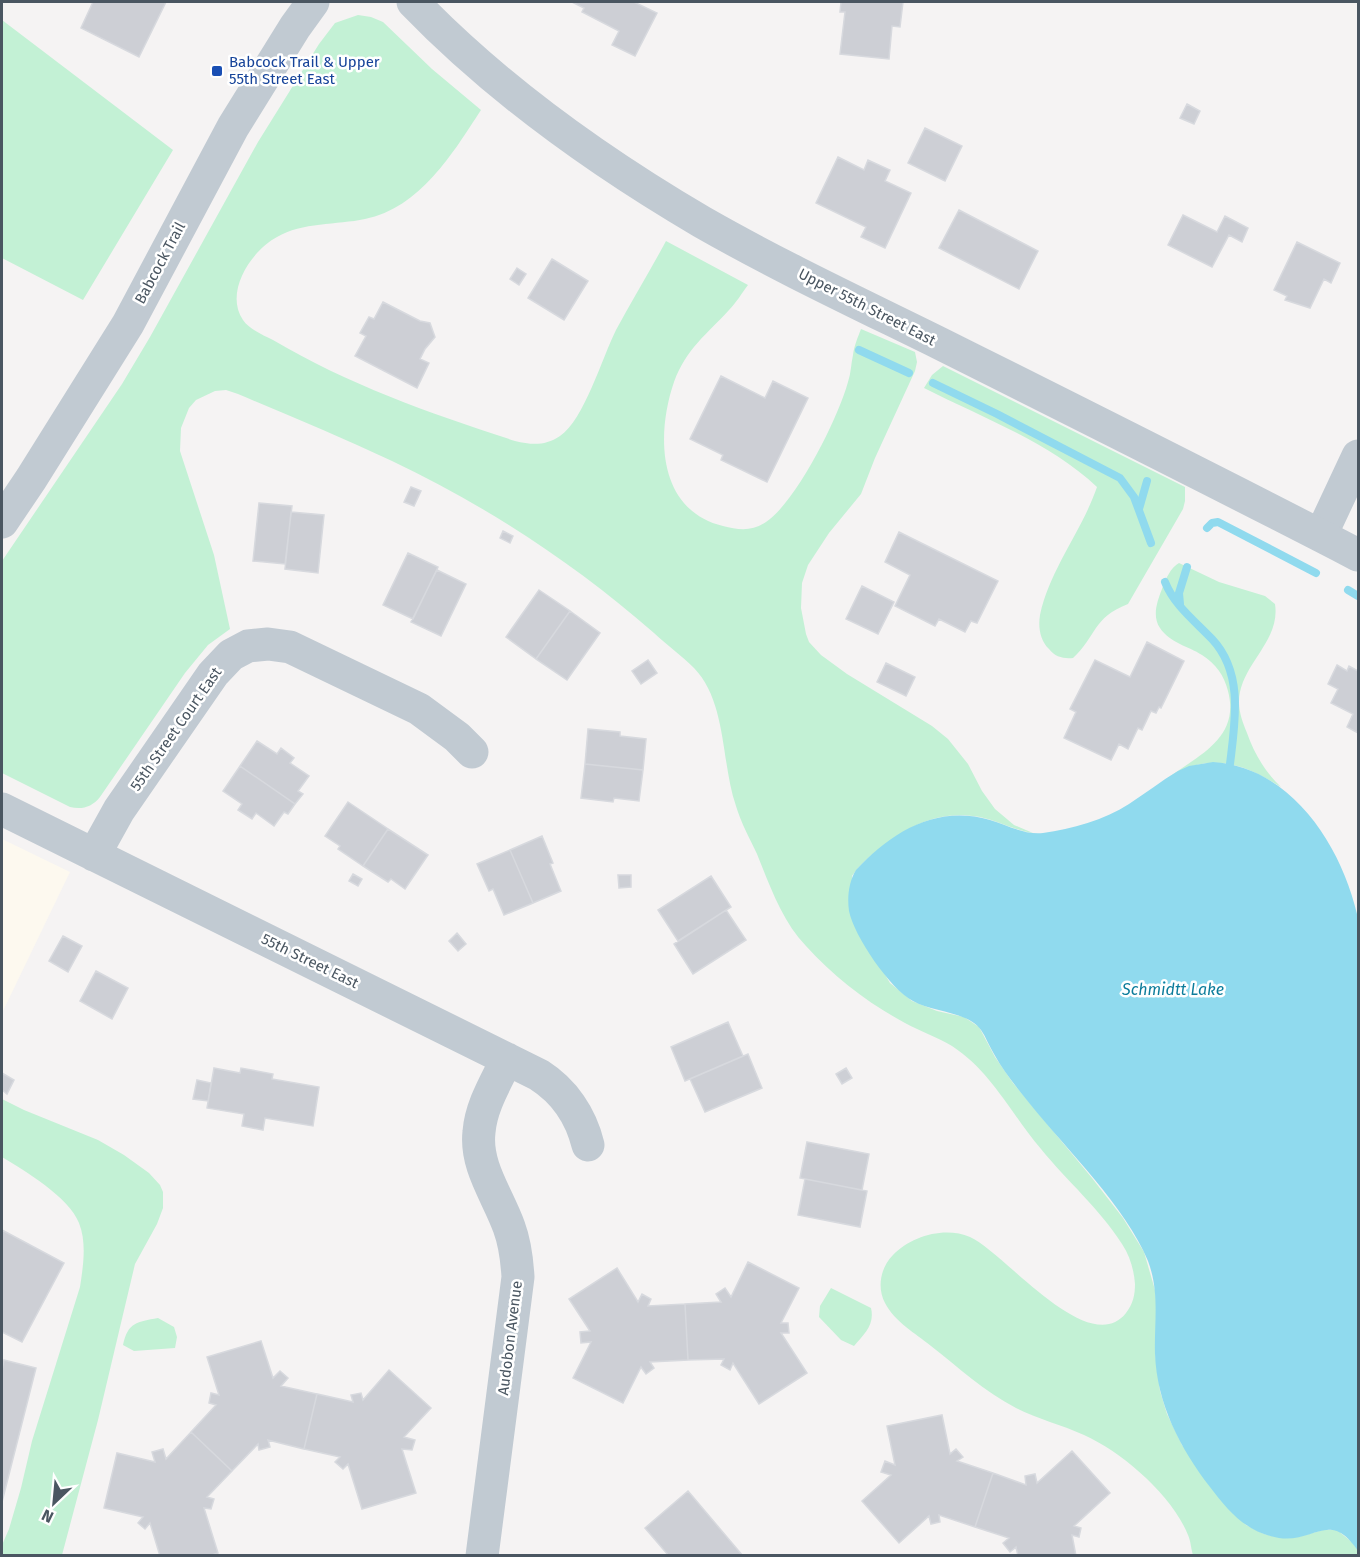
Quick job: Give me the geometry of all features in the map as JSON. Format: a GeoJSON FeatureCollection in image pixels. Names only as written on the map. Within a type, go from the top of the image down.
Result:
{"type":"FeatureCollection","features":[{"type":"Feature","properties":{"kind":"street","name":"Babcock Trail"},"geometry":{"type":"LineString","coordinates":[[2,522],[128,324],[232,127],[294,27],[313,2]]}},
{"type":"Feature","properties":{"kind":"street","name":"Upper 55th Street East"},"geometry":{"type":"LineString","coordinates":[[413,2],[474,59],[553,124],[636,182],[703,223],[1359,555]]}},
{"type":"Feature","properties":{"kind":"street"},"geometry":{"type":"LineString","coordinates":[[1321,535],[1359,456]]}},
{"type":"Feature","properties":{"kind":"street","name":"55th Street Court East"},"geometry":{"type":"LineString","coordinates":[[94,855],[119,810],[213,674],[231,656],[248,646],[274,644],[301,651],[419,709],[472,752]]}},
{"type":"Feature","properties":{"kind":"street","name":"55th Street East"},"geometry":{"type":"LineString","coordinates":[[2,809],[539,1075],[558,1090],[579,1120],[588,1145]]}},
{"type":"Feature","properties":{"kind":"street","name":"Audobon Avenue"},"geometry":{"type":"LineString","coordinates":[[482,1556],[518,1277],[513,1238],[487,1177],[480,1155],[478,1137],[485,1107],[507,1059]]}},
{"type":"Feature","properties":{"kind":"shaded area"},"geometry":{"type":"Polygon","coordinates":[[[2,839],[70,872],[2,1013],[2,839]]]}},
{"type":"Feature","properties":{"kind":"green space"},"geometry":{"type":"Polygon","coordinates":[[[358,15],[383,22],[432,69],[481,110],[459,144],[433,176],[402,203],[385,213],[365,219],[297,229],[267,243],[243,273],[237,297],[238,309],[243,320],[256,332],[331,371],[391,397],[515,441],[544,443],[560,436],[577,417],[592,388],[616,330],[666,241],[748,285],[732,307],[698,343],[679,370],[668,402],[664,446],[667,468],[674,487],[685,504],[701,517],[723,526],[740,529],[750,529],[766,522],[778,511],[803,478],[826,437],[843,397],[849,379],[854,348],[861,329],[915,352],[917,362],[915,371],[861,494],[829,533],[808,565],[802,583],[801,608],[806,634],[809,642],[821,655],[847,674],[932,726],[948,739],[968,764],[982,791],[995,809],[1014,825],[1033,833],[966,815],[940,817],[915,826],[874,853],[852,876],[852,919],[890,983],[912,1001],[937,1011],[964,1017],[979,1027],[995,1057],[1013,1083],[1123,1218],[1144,1252],[1155,1290],[1157,1307],[1155,1352],[1160,1391],[1167,1414],[1182,1445],[1246,1525],[1264,1534],[1277,1537],[1298,1537],[1323,1530],[1337,1530],[1353,1543],[1358,1555],[1193,1555],[1188,1535],[1170,1505],[1144,1476],[1114,1452],[1084,1435],[1024,1412],[993,1395],[894,1316],[885,1303],[881,1291],[881,1278],[885,1266],[900,1248],[919,1238],[939,1233],[950,1232],[970,1237],[985,1246],[1069,1314],[1091,1323],[1110,1324],[1126,1313],[1134,1296],[1134,1274],[1127,1253],[1113,1231],[1030,1136],[979,1068],[952,1046],[905,1023],[865,998],[828,968],[790,926],[777,903],[740,819],[731,789],[718,715],[705,682],[694,668],[593,583],[529,538],[462,497],[373,452],[238,394],[226,390],[215,391],[196,400],[189,408],[181,428],[180,451],[214,555],[230,629],[208,645],[185,673],[94,803],[83,808],[70,807],[2,773],[2,561],[122,384],[258,142],[319,44],[335,23],[358,15]]]}},
{"type":"Feature","properties":{"kind":"green space"},"geometry":{"type":"Polygon","coordinates":[[[2,20],[173,150],[83,300],[2,258],[2,20]]]}},
{"type":"Feature","properties":{"kind":"green space"},"geometry":{"type":"Polygon","coordinates":[[[943,366],[1185,487],[1183,509],[1128,604],[1116,609],[1101,621],[1073,658],[1063,658],[1051,652],[1040,633],[1040,615],[1058,566],[1097,487],[1078,471],[1037,444],[924,388],[932,375],[943,366]]]}},
{"type":"Feature","properties":{"kind":"green space"},"geometry":{"type":"Polygon","coordinates":[[[1179,563],[1219,582],[1265,596],[1275,604],[1272,630],[1245,676],[1239,702],[1253,748],[1265,769],[1281,787],[1253,772],[1226,764],[1199,765],[1184,769],[1169,777],[1215,743],[1228,721],[1230,707],[1226,685],[1215,666],[1202,655],[1169,637],[1160,628],[1156,619],[1160,594],[1173,567],[1179,563]]]}},
{"type":"Feature","properties":{"kind":"green space"},"geometry":{"type":"Polygon","coordinates":[[[2,1099],[98,1140],[124,1155],[149,1173],[163,1192],[163,1208],[157,1224],[135,1264],[98,1420],[62,1555],[2,1555],[2,1545],[9,1529],[32,1441],[80,1287],[84,1255],[83,1239],[79,1223],[66,1204],[56,1194],[2,1157],[2,1099]]]}},
{"type":"Feature","properties":{"kind":"green space"},"geometry":{"type":"Polygon","coordinates":[[[831,1288],[871,1308],[870,1324],[854,1346],[841,1340],[819,1317],[820,1306],[831,1288]]]}},
{"type":"Feature","properties":{"kind":"green space"},"geometry":{"type":"Polygon","coordinates":[[[158,1318],[174,1327],[177,1337],[175,1348],[134,1351],[123,1345],[125,1337],[134,1324],[158,1318]]]}},
{"type":"Feature","properties":{"kind":"water","name":"Schmidtt Lake"},"geometry":{"type":"Polygon","coordinates":[[[1213,762],[1241,767],[1266,778],[1289,794],[1308,814],[1325,837],[1339,862],[1357,914],[1358,1551],[1339,1532],[1330,1530],[1292,1538],[1279,1538],[1257,1531],[1239,1520],[1217,1496],[1189,1457],[1165,1408],[1155,1354],[1155,1296],[1152,1273],[1138,1241],[1125,1220],[1095,1180],[1016,1086],[998,1061],[981,1030],[968,1019],[921,1005],[904,995],[874,961],[852,922],[849,911],[849,889],[856,870],[884,844],[916,825],[952,816],[970,816],[1029,833],[1065,829],[1088,823],[1119,810],[1189,766],[1213,762]]]}},
{"type":"Feature","properties":{"kind":"building"},"geometry":{"type":"Polygon","coordinates":[[[93,2],[166,2],[139,57],[81,28],[93,2]]]}},
{"type":"Feature","properties":{"kind":"building"},"geometry":{"type":"Polygon","coordinates":[[[572,2],[634,2],[657,13],[635,56],[612,45],[619,31],[582,12],[584,8],[572,2]]]}},
{"type":"Feature","properties":{"kind":"building"},"geometry":{"type":"Polygon","coordinates":[[[841,2],[903,2],[900,27],[892,26],[889,59],[840,54],[845,12],[840,12],[841,2]]]}},
{"type":"Feature","properties":{"kind":"building"},"geometry":{"type":"Polygon","coordinates":[[[1187,104],[1200,111],[1194,124],[1180,118],[1187,104]]]}},
{"type":"Feature","properties":{"kind":"building"},"geometry":{"type":"Polygon","coordinates":[[[925,128],[962,146],[945,181],[908,163],[925,128]]]}},
{"type":"Feature","properties":{"kind":"building"},"geometry":{"type":"Polygon","coordinates":[[[838,157],[864,170],[868,160],[890,170],[885,181],[911,193],[885,248],[861,237],[866,227],[816,203],[838,157]]]}},
{"type":"Feature","properties":{"kind":"building"},"geometry":{"type":"Polygon","coordinates":[[[959,210],[1038,251],[1019,289],[939,248],[959,210]]]}},
{"type":"Feature","properties":{"kind":"building"},"geometry":{"type":"Polygon","coordinates":[[[1183,215],[1217,232],[1225,216],[1248,228],[1242,242],[1229,235],[1212,267],[1168,245],[1183,215]]]}},
{"type":"Feature","properties":{"kind":"building"},"geometry":{"type":"Polygon","coordinates":[[[1297,242],[1340,263],[1331,283],[1324,279],[1310,308],[1285,300],[1287,296],[1274,290],[1297,242]]]}},
{"type":"Feature","properties":{"kind":"building"},"geometry":{"type":"Polygon","coordinates":[[[552,259],[588,281],[564,320],[528,298],[552,259]]]}},
{"type":"Feature","properties":{"kind":"building"},"geometry":{"type":"Polygon","coordinates":[[[517,268],[526,274],[519,285],[510,279],[517,268]]]}},
{"type":"Feature","properties":{"kind":"building"},"geometry":{"type":"Polygon","coordinates":[[[383,302],[420,321],[430,323],[435,337],[420,359],[429,363],[417,388],[355,356],[366,336],[360,333],[369,317],[374,319],[383,302]]]}},
{"type":"Feature","properties":{"kind":"building"},"geometry":{"type":"Polygon","coordinates":[[[721,376],[765,398],[773,381],[808,398],[767,482],[721,460],[723,455],[690,439],[721,376]]]}},
{"type":"Feature","properties":{"kind":"building"},"geometry":{"type":"Polygon","coordinates":[[[411,487],[421,491],[414,506],[404,502],[411,487]]]}},
{"type":"Feature","properties":{"kind":"building"},"geometry":{"type":"Polygon","coordinates":[[[259,503],[292,506],[285,564],[253,561],[259,503]]]}},
{"type":"Feature","properties":{"kind":"building"},"geometry":{"type":"Polygon","coordinates":[[[291,512],[324,515],[318,573],[285,569],[291,512]]]}},
{"type":"Feature","properties":{"kind":"building"},"geometry":{"type":"Polygon","coordinates":[[[503,531],[513,536],[510,543],[500,538],[503,531]]]}},
{"type":"Feature","properties":{"kind":"building"},"geometry":{"type":"Polygon","coordinates":[[[899,532],[998,581],[977,623],[971,621],[965,632],[939,619],[935,626],[895,606],[910,575],[885,562],[899,532]]]}},
{"type":"Feature","properties":{"kind":"building"},"geometry":{"type":"Polygon","coordinates":[[[408,553],[438,567],[413,619],[383,605],[408,553]]]}},
{"type":"Feature","properties":{"kind":"building"},"geometry":{"type":"Polygon","coordinates":[[[437,570],[466,584],[441,636],[411,622],[437,570]]]}},
{"type":"Feature","properties":{"kind":"building"},"geometry":{"type":"Polygon","coordinates":[[[862,586],[894,602],[878,634],[846,619],[862,586]]]}},
{"type":"Feature","properties":{"kind":"building"},"geometry":{"type":"Polygon","coordinates":[[[539,590],[570,611],[536,659],[506,637],[539,590]]]}},
{"type":"Feature","properties":{"kind":"building"},"geometry":{"type":"Polygon","coordinates":[[[570,611],[600,633],[567,680],[536,659],[570,611]]]}},
{"type":"Feature","properties":{"kind":"building"},"geometry":{"type":"Polygon","coordinates":[[[1147,642],[1184,661],[1161,708],[1159,707],[1156,713],[1151,711],[1142,730],[1138,728],[1128,749],[1119,744],[1111,760],[1064,738],[1076,712],[1070,709],[1095,660],[1130,677],[1147,642]]]}},
{"type":"Feature","properties":{"kind":"building"},"geometry":{"type":"Polygon","coordinates":[[[648,660],[657,673],[641,684],[632,671],[648,660]]]}},
{"type":"Feature","properties":{"kind":"building"},"geometry":{"type":"Polygon","coordinates":[[[886,663],[915,677],[906,696],[877,682],[886,663]]]}},
{"type":"Feature","properties":{"kind":"building"},"geometry":{"type":"Polygon","coordinates":[[[1337,665],[1347,671],[1349,666],[1358,671],[1358,733],[1347,727],[1353,714],[1331,703],[1338,689],[1328,684],[1337,665]]]}},
{"type":"Feature","properties":{"kind":"building"},"geometry":{"type":"Polygon","coordinates":[[[588,729],[620,732],[620,736],[646,739],[643,770],[585,764],[588,729]]]}},
{"type":"Feature","properties":{"kind":"building"},"geometry":{"type":"Polygon","coordinates":[[[257,741],[277,754],[281,748],[294,758],[290,763],[309,776],[298,791],[303,794],[295,804],[240,766],[257,741]]]}},
{"type":"Feature","properties":{"kind":"building"},"geometry":{"type":"Polygon","coordinates":[[[585,764],[643,770],[639,801],[614,798],[613,802],[581,798],[585,764]]]}},
{"type":"Feature","properties":{"kind":"building"},"geometry":{"type":"Polygon","coordinates":[[[240,766],[295,804],[288,814],[284,812],[274,826],[256,813],[252,819],[238,810],[242,804],[223,791],[240,766]]]}},
{"type":"Feature","properties":{"kind":"building"},"geometry":{"type":"Polygon","coordinates":[[[348,802],[388,829],[363,866],[338,849],[340,846],[325,836],[348,802]]]}},
{"type":"Feature","properties":{"kind":"building"},"geometry":{"type":"Polygon","coordinates":[[[388,829],[428,855],[405,889],[391,879],[388,882],[363,866],[388,829]]]}},
{"type":"Feature","properties":{"kind":"building"},"geometry":{"type":"Polygon","coordinates":[[[542,836],[561,891],[533,903],[510,850],[542,836]]]}},
{"type":"Feature","properties":{"kind":"building"},"geometry":{"type":"Polygon","coordinates":[[[510,850],[533,903],[504,915],[493,889],[489,891],[477,864],[510,850]]]}},
{"type":"Feature","properties":{"kind":"building"},"geometry":{"type":"Polygon","coordinates":[[[353,874],[362,879],[358,886],[349,881],[353,874]]]}},
{"type":"Feature","properties":{"kind":"building"},"geometry":{"type":"Polygon","coordinates":[[[618,875],[631,875],[631,887],[619,888],[618,875]]]}},
{"type":"Feature","properties":{"kind":"building"},"geometry":{"type":"Polygon","coordinates":[[[711,876],[731,907],[678,941],[658,910],[711,876]]]}},
{"type":"Feature","properties":{"kind":"building"},"geometry":{"type":"Polygon","coordinates":[[[726,910],[746,940],[693,974],[674,944],[726,910]]]}},
{"type":"Feature","properties":{"kind":"building"},"geometry":{"type":"Polygon","coordinates":[[[457,933],[466,944],[458,951],[449,941],[457,933]]]}},
{"type":"Feature","properties":{"kind":"building"},"geometry":{"type":"Polygon","coordinates":[[[63,936],[82,946],[68,972],[49,961],[63,936]]]}},
{"type":"Feature","properties":{"kind":"building"},"geometry":{"type":"Polygon","coordinates":[[[96,971],[128,988],[112,1019],[80,1001],[96,971]]]}},
{"type":"Feature","properties":{"kind":"building"},"geometry":{"type":"Polygon","coordinates":[[[728,1022],[743,1056],[685,1081],[671,1047],[728,1022]]]}},
{"type":"Feature","properties":{"kind":"building"},"geometry":{"type":"Polygon","coordinates":[[[748,1054],[762,1088],[705,1112],[690,1079],[748,1054]]]}},
{"type":"Feature","properties":{"kind":"building"},"geometry":{"type":"Polygon","coordinates":[[[214,1068],[240,1073],[241,1068],[273,1074],[272,1079],[319,1087],[313,1126],[265,1118],[263,1130],[242,1126],[244,1114],[207,1108],[214,1068]]]}},
{"type":"Feature","properties":{"kind":"building"},"geometry":{"type":"Polygon","coordinates":[[[846,1068],[852,1078],[842,1084],[836,1074],[846,1068]]]}},
{"type":"Feature","properties":{"kind":"building"},"geometry":{"type":"Polygon","coordinates":[[[2,1073],[14,1080],[7,1094],[2,1090],[2,1073]]]}},
{"type":"Feature","properties":{"kind":"building"},"geometry":{"type":"Polygon","coordinates":[[[197,1080],[211,1083],[208,1101],[193,1099],[197,1080]]]}},
{"type":"Feature","properties":{"kind":"building"},"geometry":{"type":"Polygon","coordinates":[[[807,1142],[869,1154],[862,1190],[800,1178],[807,1142]]]}},
{"type":"Feature","properties":{"kind":"building"},"geometry":{"type":"Polygon","coordinates":[[[805,1179],[867,1191],[860,1227],[798,1215],[805,1179]]]}},
{"type":"Feature","properties":{"kind":"building"},"geometry":{"type":"Polygon","coordinates":[[[2,1230],[64,1263],[22,1342],[2,1332],[2,1230]]]}},
{"type":"Feature","properties":{"kind":"building"},"geometry":{"type":"Polygon","coordinates":[[[748,1262],[799,1288],[781,1323],[788,1323],[789,1333],[781,1333],[807,1373],[759,1404],[733,1363],[730,1370],[721,1365],[724,1359],[688,1360],[685,1304],[721,1302],[716,1294],[725,1288],[731,1297],[748,1262]]]}},
{"type":"Feature","properties":{"kind":"building"},"geometry":{"type":"Polygon","coordinates":[[[617,1268],[638,1302],[642,1294],[651,1299],[648,1306],[685,1304],[688,1360],[650,1362],[654,1368],[646,1374],[641,1367],[623,1403],[573,1378],[591,1342],[581,1343],[580,1332],[590,1331],[569,1299],[617,1268]]]}},
{"type":"Feature","properties":{"kind":"building"},"geometry":{"type":"Polygon","coordinates":[[[261,1341],[273,1378],[280,1371],[288,1378],[281,1386],[317,1394],[304,1449],[268,1440],[270,1447],[259,1450],[258,1444],[232,1471],[191,1432],[216,1405],[209,1403],[211,1393],[219,1395],[207,1357],[261,1341]]]}},
{"type":"Feature","properties":{"kind":"building"},"geometry":{"type":"Polygon","coordinates":[[[4,1360],[36,1368],[2,1502],[2,1370],[4,1360]]]}},
{"type":"Feature","properties":{"kind":"building"},"geometry":{"type":"Polygon","coordinates":[[[389,1370],[431,1408],[404,1437],[415,1440],[412,1450],[402,1449],[416,1493],[362,1509],[348,1464],[343,1469],[335,1462],[340,1457],[304,1449],[317,1394],[353,1402],[351,1395],[361,1393],[363,1400],[389,1370]]]}},
{"type":"Feature","properties":{"kind":"building"},"geometry":{"type":"Polygon","coordinates":[[[942,1415],[950,1454],[956,1449],[963,1457],[957,1461],[993,1473],[975,1527],[939,1515],[940,1522],[931,1524],[929,1516],[899,1543],[862,1501],[891,1475],[881,1472],[885,1461],[895,1465],[887,1426],[942,1415]]]}},
{"type":"Feature","properties":{"kind":"building"},"geometry":{"type":"Polygon","coordinates":[[[191,1432],[232,1471],[207,1497],[214,1499],[211,1509],[204,1508],[218,1553],[209,1556],[160,1556],[150,1523],[145,1529],[138,1523],[143,1517],[104,1508],[117,1453],[155,1462],[152,1452],[163,1449],[166,1459],[191,1432]]]}},
{"type":"Feature","properties":{"kind":"building"},"geometry":{"type":"Polygon","coordinates":[[[1072,1451],[1110,1493],[1074,1526],[1081,1528],[1079,1537],[1072,1535],[1076,1556],[1018,1556],[1016,1547],[1010,1552],[1003,1543],[1009,1538],[975,1527],[993,1473],[1026,1485],[1025,1476],[1035,1474],[1037,1483],[1072,1451]]]}},
{"type":"Feature","properties":{"kind":"building"},"geometry":{"type":"Polygon","coordinates":[[[688,1491],[743,1556],[669,1556],[645,1528],[688,1491]]]}},
{"type":"Feature","properties":{"kind":"waterway"},"geometry":{"type":"LineString","coordinates":[[859,350],[909,373]]}},
{"type":"Feature","properties":{"kind":"waterway"},"geometry":{"type":"LineString","coordinates":[[933,383],[1120,478],[1134,497],[1151,543]]}},
{"type":"Feature","properties":{"kind":"waterway"},"geometry":{"type":"LineString","coordinates":[[1139,509],[1147,481]]}},
{"type":"Feature","properties":{"kind":"waterway"},"geometry":{"type":"LineString","coordinates":[[1207,528],[1212,523],[1218,522],[1316,573]]}},
{"type":"Feature","properties":{"kind":"waterway"},"geometry":{"type":"LineString","coordinates":[[1180,604],[1179,593],[1187,567]]}},
{"type":"Feature","properties":{"kind":"waterway"},"geometry":{"type":"LineString","coordinates":[[1165,582],[1179,605],[1222,652],[1229,667],[1235,698],[1230,764]]}},
{"type":"Feature","properties":{"kind":"waterway"},"geometry":{"type":"LineString","coordinates":[[1348,590],[1358,596]]}},
{"type":"Feature","properties":{"kind":"place","name":"Babcock Trail & Upper 55th Street East"},"geometry":{"type":"Point","coordinates":[217,71]}}]}
